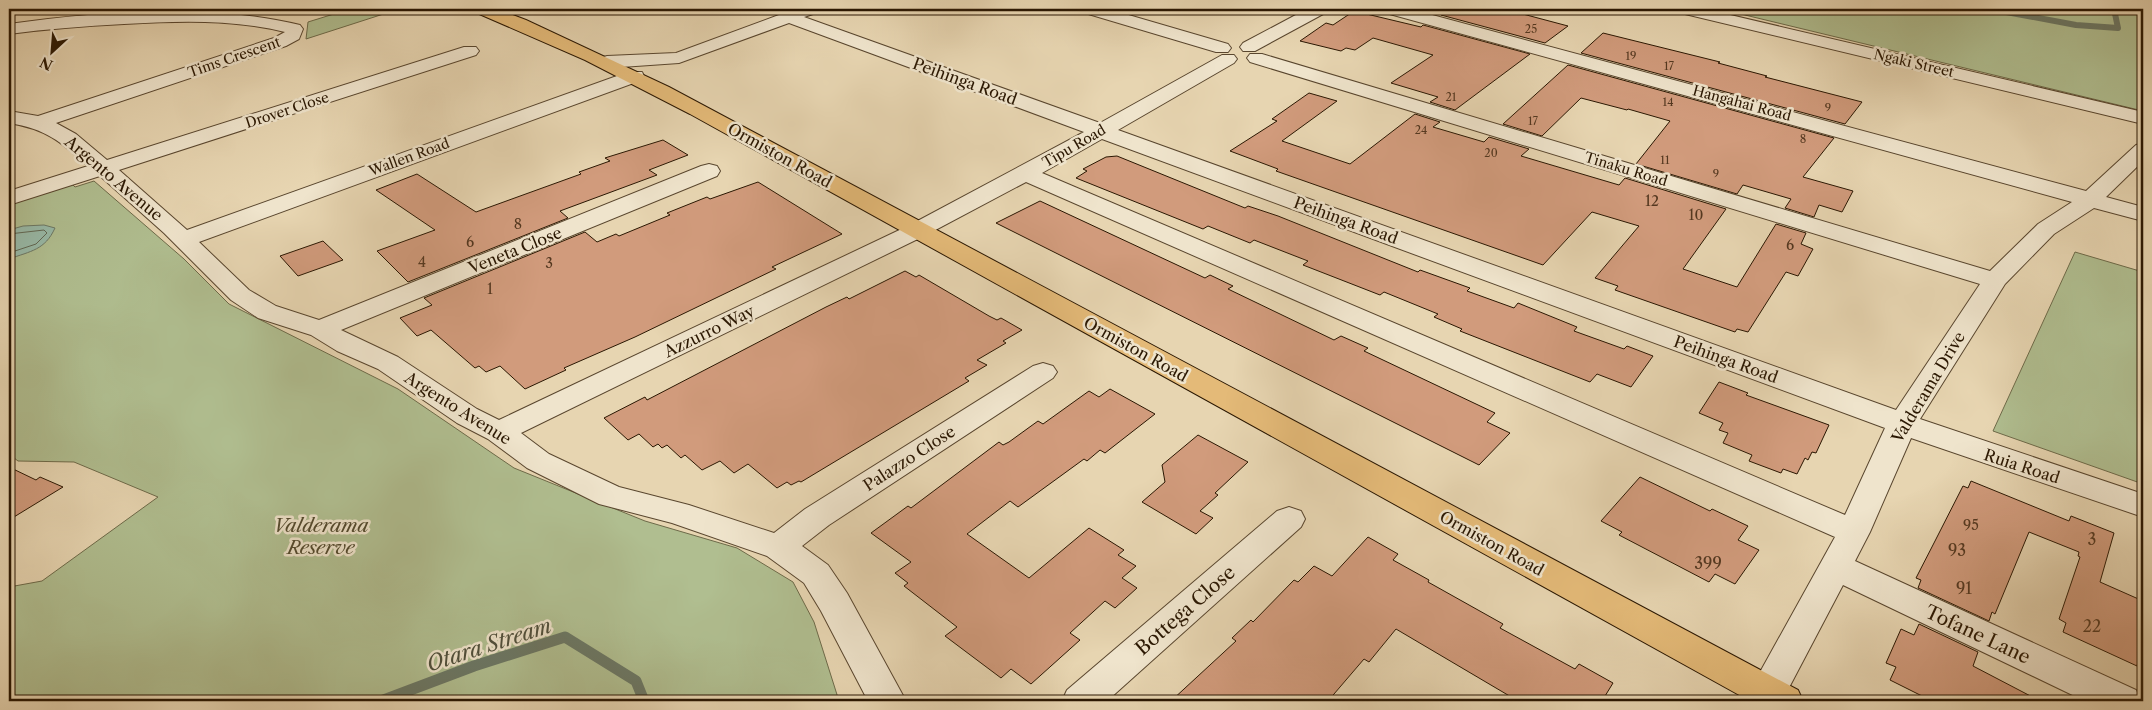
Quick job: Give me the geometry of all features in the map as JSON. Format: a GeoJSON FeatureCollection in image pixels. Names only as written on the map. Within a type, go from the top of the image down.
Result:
{"type":"FeatureCollection","features":[{"type":"Feature","properties":{"kind":"main road","name":"Ormiston Road"},"geometry":{"type":"LineString","coordinates":[[482,9],[607,62],[661,89],[1771,698]]}},
{"type":"Feature","properties":{"kind":"street"},"geometry":{"type":"LineString","coordinates":[[1091,9],[1225,54],[1231,46],[1253,53],[1320,9]]}},
{"type":"Feature","properties":{"kind":"street","name":"Hangahai Road"},"geometry":{"type":"LineString","coordinates":[[1392,9],[2143,214]]}},
{"type":"Feature","properties":{"kind":"street","name":"Ngaki Street"},"geometry":{"type":"LineString","coordinates":[[1685,9],[2143,118]]}},
{"type":"Feature","properties":{"kind":"street"},"geometry":{"type":"LineString","coordinates":[[607,62],[679,58],[800,13]]}},
{"type":"Feature","properties":{"kind":"street","name":"Peihinga Road"},"geometry":{"type":"LineString","coordinates":[[800,13],[1102,130],[1902,424]]}},
{"type":"Feature","properties":{"kind":"street","name":"Tims Crescent"},"geometry":{"type":"LineString","coordinates":[[9,29],[81,21],[169,16],[228,17],[294,30],[293,35],[280,42],[39,122]]}},
{"type":"Feature","properties":{"kind":"street","name":"Drover Close"},"geometry":{"type":"LineString","coordinates":[[9,198],[470,51]]}},
{"type":"Feature","properties":{"kind":"street","name":"Tinaku Road"},"geometry":{"type":"LineString","coordinates":[[1253,53],[1995,280]]}},
{"type":"Feature","properties":{"kind":"street","name":"Tipu Road"},"geometry":{"type":"LineString","coordinates":[[918,230],[1025,174],[1102,130],[1225,54]]}},
{"type":"Feature","properties":{"kind":"street"},"geometry":{"type":"LineString","coordinates":[[661,89],[665,69],[679,58]]}},
{"type":"Feature","properties":{"kind":"street","name":"Wallen Road"},"geometry":{"type":"LineString","coordinates":[[184,239],[635,76]]}},
{"type":"Feature","properties":{"kind":"street","name":"Argento Avenue"},"geometry":{"type":"LineString","coordinates":[[9,118],[39,122],[69,138],[184,239],[240,295],[268,312],[320,330],[347,345],[388,363],[467,416],[499,432],[538,461],[610,496],[678,513],[779,547],[816,574],[835,603],[887,701]]}},
{"type":"Feature","properties":{"kind":"street","name":"Valderama Drive"},"geometry":{"type":"LineString","coordinates":[[1771,698],[1835,566],[1854,532],[1902,424],[1995,280],[2046,230],[2091,199],[2143,149]]}},
{"type":"Feature","properties":{"kind":"street","name":"Veneta Close"},"geometry":{"type":"LineString","coordinates":[[320,330],[709,171]]}},
{"type":"Feature","properties":{"kind":"street"},"geometry":{"type":"LineString","coordinates":[[1025,174],[1854,532]]}},
{"type":"Feature","properties":{"kind":"street","name":"Azzurro Way"},"geometry":{"type":"LineString","coordinates":[[499,432],[918,230]]}},
{"type":"Feature","properties":{"kind":"street","name":"Palazzo Close"},"geometry":{"type":"LineString","coordinates":[[779,547],[817,516],[1042,372]]}},
{"type":"Feature","properties":{"kind":"street","name":"Ruia Road"},"geometry":{"type":"LineString","coordinates":[[1902,424],[2143,506]]}},
{"type":"Feature","properties":{"kind":"street","name":"Bottega Close"},"geometry":{"type":"LineString","coordinates":[[1081,701],[1289,519]]}},
{"type":"Feature","properties":{"kind":"street","name":"Tofane Lane"},"geometry":{"type":"LineString","coordinates":[[1835,566],[2122,701]]}},
{"type":"Feature","properties":{"kind":"green space"},"geometry":{"type":"Polygon","coordinates":[[[350,9],[399,9],[306,39],[308,22],[350,9]]]}},
{"type":"Feature","properties":{"kind":"green space"},"geometry":{"type":"Polygon","coordinates":[[[1720,9],[2143,9],[2143,111],[1720,9]]]}},
{"type":"Feature","properties":{"kind":"green space","name":"Valderama Reserve"},"geometry":{"type":"Polygon","coordinates":[[[94,181],[184,259],[229,304],[398,389],[514,468],[645,521],[737,548],[793,582],[814,622],[839,701],[9,701],[9,587],[42,581],[158,497],[74,462],[18,461],[9,454],[9,431],[14,426],[14,420],[9,417],[9,205],[71,183],[75,187],[94,181]]]}},
{"type":"Feature","properties":{"kind":"green space"},"geometry":{"type":"Polygon","coordinates":[[[2075,252],[2143,272],[2143,484],[1993,431],[2075,252]]]}},
{"type":"Feature","properties":{"kind":"water"},"geometry":{"type":"Polygon","coordinates":[[[44,225],[55,228],[47,241],[36,249],[9,259],[9,230],[23,226],[44,225]]]}},
{"type":"Feature","properties":{"kind":"building"},"geometry":{"type":"Polygon","coordinates":[[[1452,9],[1504,9],[1568,26],[1545,43],[1441,15],[1452,9]]]}},
{"type":"Feature","properties":{"kind":"building"},"geometry":{"type":"Polygon","coordinates":[[[1354,11],[1421,27],[1423,25],[1530,54],[1455,110],[1430,102],[1438,97],[1391,83],[1433,55],[1373,38],[1355,50],[1346,48],[1341,51],[1300,41],[1326,23],[1333,25],[1354,11]]]}},
{"type":"Feature","properties":{"kind":"building"},"geometry":{"type":"Polygon","coordinates":[[[1603,33],[1720,62],[1718,63],[1767,76],[1765,77],[1862,102],[1845,124],[1581,53],[1603,33]]]}},
{"type":"Feature","properties":{"kind":"building"},"geometry":{"type":"Polygon","coordinates":[[[1568,65],[1834,138],[1803,177],[1853,191],[1842,212],[1819,205],[1814,217],[1785,208],[1791,199],[1743,185],[1737,194],[1636,164],[1670,121],[1581,98],[1542,136],[1503,124],[1568,65]]]}},
{"type":"Feature","properties":{"kind":"building"},"geometry":{"type":"Polygon","coordinates":[[[1309,93],[1337,101],[1282,141],[1350,164],[1415,114],[1440,122],[1433,127],[1484,142],[1489,137],[1529,149],[1521,156],[1619,185],[1625,178],[1726,209],[1683,269],[1737,287],[1776,224],[1806,233],[1801,244],[1813,249],[1798,276],[1786,272],[1748,332],[1737,329],[1735,332],[1615,290],[1618,286],[1595,278],[1639,226],[1592,212],[1543,265],[1276,171],[1278,169],[1230,151],[1277,121],[1272,119],[1309,93]]]}},
{"type":"Feature","properties":{"kind":"building"},"geometry":{"type":"Polygon","coordinates":[[[663,140],[688,155],[649,170],[657,175],[560,211],[568,218],[408,282],[377,251],[435,230],[376,190],[417,174],[476,212],[581,174],[579,172],[610,161],[605,158],[663,140]]]}},
{"type":"Feature","properties":{"kind":"building"},"geometry":{"type":"Polygon","coordinates":[[[1117,156],[1245,208],[1248,206],[1278,216],[1418,272],[1420,270],[1470,288],[1467,291],[1514,308],[1518,303],[1577,327],[1574,331],[1624,349],[1627,346],[1653,356],[1631,387],[1597,374],[1590,382],[1460,331],[1462,329],[1434,317],[1438,314],[1384,292],[1380,295],[1303,265],[1308,261],[1254,240],[1250,243],[1208,226],[1203,229],[1076,178],[1087,171],[1083,169],[1106,157],[1117,156]]]}},
{"type":"Feature","properties":{"kind":"building"},"geometry":{"type":"Polygon","coordinates":[[[758,182],[842,234],[772,267],[776,269],[635,337],[564,368],[566,370],[525,389],[500,366],[486,372],[479,366],[475,368],[431,330],[417,336],[400,318],[432,305],[424,298],[585,232],[597,242],[616,234],[619,236],[670,215],[667,213],[707,197],[710,199],[758,182]]]}},
{"type":"Feature","properties":{"kind":"building"},"geometry":{"type":"Polygon","coordinates":[[[1040,201],[1205,278],[1210,275],[1233,286],[1228,289],[1334,340],[1341,336],[1368,348],[1364,351],[1495,413],[1487,422],[1510,433],[1479,465],[996,223],[1040,201]]]}},
{"type":"Feature","properties":{"kind":"building"},"geometry":{"type":"Polygon","coordinates":[[[323,241],[343,260],[298,276],[280,256],[323,241]]]}},
{"type":"Feature","properties":{"kind":"building"},"geometry":{"type":"Polygon","coordinates":[[[905,271],[916,277],[919,275],[989,316],[997,320],[1001,318],[1022,330],[1003,341],[1006,343],[977,360],[987,365],[965,378],[969,381],[801,482],[799,481],[791,485],[787,482],[777,488],[748,464],[734,473],[720,461],[702,470],[685,455],[681,458],[667,445],[662,448],[658,444],[653,447],[639,434],[628,440],[604,418],[645,397],[647,400],[826,307],[847,297],[849,299],[905,271]]]}},
{"type":"Feature","properties":{"kind":"building"},"geometry":{"type":"Polygon","coordinates":[[[1719,382],[1748,393],[1746,395],[1829,425],[1816,453],[1812,452],[1808,460],[1805,458],[1797,474],[1783,469],[1781,473],[1749,461],[1752,455],[1723,443],[1728,433],[1719,430],[1723,423],[1699,413],[1719,382]]]}},
{"type":"Feature","properties":{"kind":"building"},"geometry":{"type":"Polygon","coordinates":[[[1110,389],[1155,414],[1105,453],[1100,450],[1087,461],[1084,459],[1018,507],[1010,501],[967,534],[1029,578],[1089,528],[1124,550],[1118,555],[1136,566],[1122,578],[1137,588],[1115,608],[1105,601],[1070,633],[1080,640],[1031,684],[1011,669],[1001,678],[945,636],[957,627],[904,586],[908,583],[895,573],[911,562],[871,533],[908,506],[911,508],[999,442],[1003,445],[1009,442],[1038,421],[1043,424],[1089,391],[1099,397],[1110,389]]]}},
{"type":"Feature","properties":{"kind":"building"},"geometry":{"type":"Polygon","coordinates":[[[1198,435],[1248,462],[1215,493],[1218,495],[1200,511],[1213,518],[1196,534],[1142,502],[1165,482],[1162,465],[1198,435]]]}},
{"type":"Feature","properties":{"kind":"building"},"geometry":{"type":"Polygon","coordinates":[[[9,467],[36,480],[40,477],[63,487],[9,520],[9,467]]]}},
{"type":"Feature","properties":{"kind":"building"},"geometry":{"type":"Polygon","coordinates":[[[1640,477],[1710,511],[1712,509],[1748,526],[1738,540],[1759,550],[1735,584],[1715,574],[1709,582],[1619,535],[1622,532],[1601,521],[1640,477]]]}},
{"type":"Feature","properties":{"kind":"building"},"geometry":{"type":"Polygon","coordinates":[[[1971,481],[2069,521],[2071,516],[2114,533],[2100,582],[2143,601],[2143,658],[2139,656],[2137,666],[2063,632],[2066,623],[2059,619],[2080,557],[2078,556],[2079,552],[2029,532],[1995,614],[1992,612],[1989,621],[1918,588],[1921,580],[1916,578],[1963,486],[1968,488],[1971,481]]]}},
{"type":"Feature","properties":{"kind":"building"},"geometry":{"type":"Polygon","coordinates":[[[1368,537],[1398,554],[1393,560],[1503,624],[1500,628],[1575,669],[1579,664],[1613,683],[1602,701],[1518,701],[1396,629],[1369,662],[1364,659],[1328,701],[1171,701],[1236,641],[1232,638],[1251,620],[1253,622],[1294,580],[1298,582],[1314,566],[1332,576],[1368,537]]]}},
{"type":"Feature","properties":{"kind":"building"},"geometry":{"type":"Polygon","coordinates":[[[1919,624],[1978,652],[1973,666],[2040,701],[1932,701],[1890,680],[1896,667],[1886,663],[1901,629],[1914,635],[1919,624]]]}},
{"type":"Feature","properties":{"kind":"waterway"},"geometry":{"type":"LineString","coordinates":[[1990,9],[2076,25],[2118,28],[2114,9]]}},
{"type":"Feature","properties":{"kind":"waterway","name":"Otara Stream"},"geometry":{"type":"LineString","coordinates":[[381,701],[474,666],[565,637],[636,681],[644,701]]}}]}
